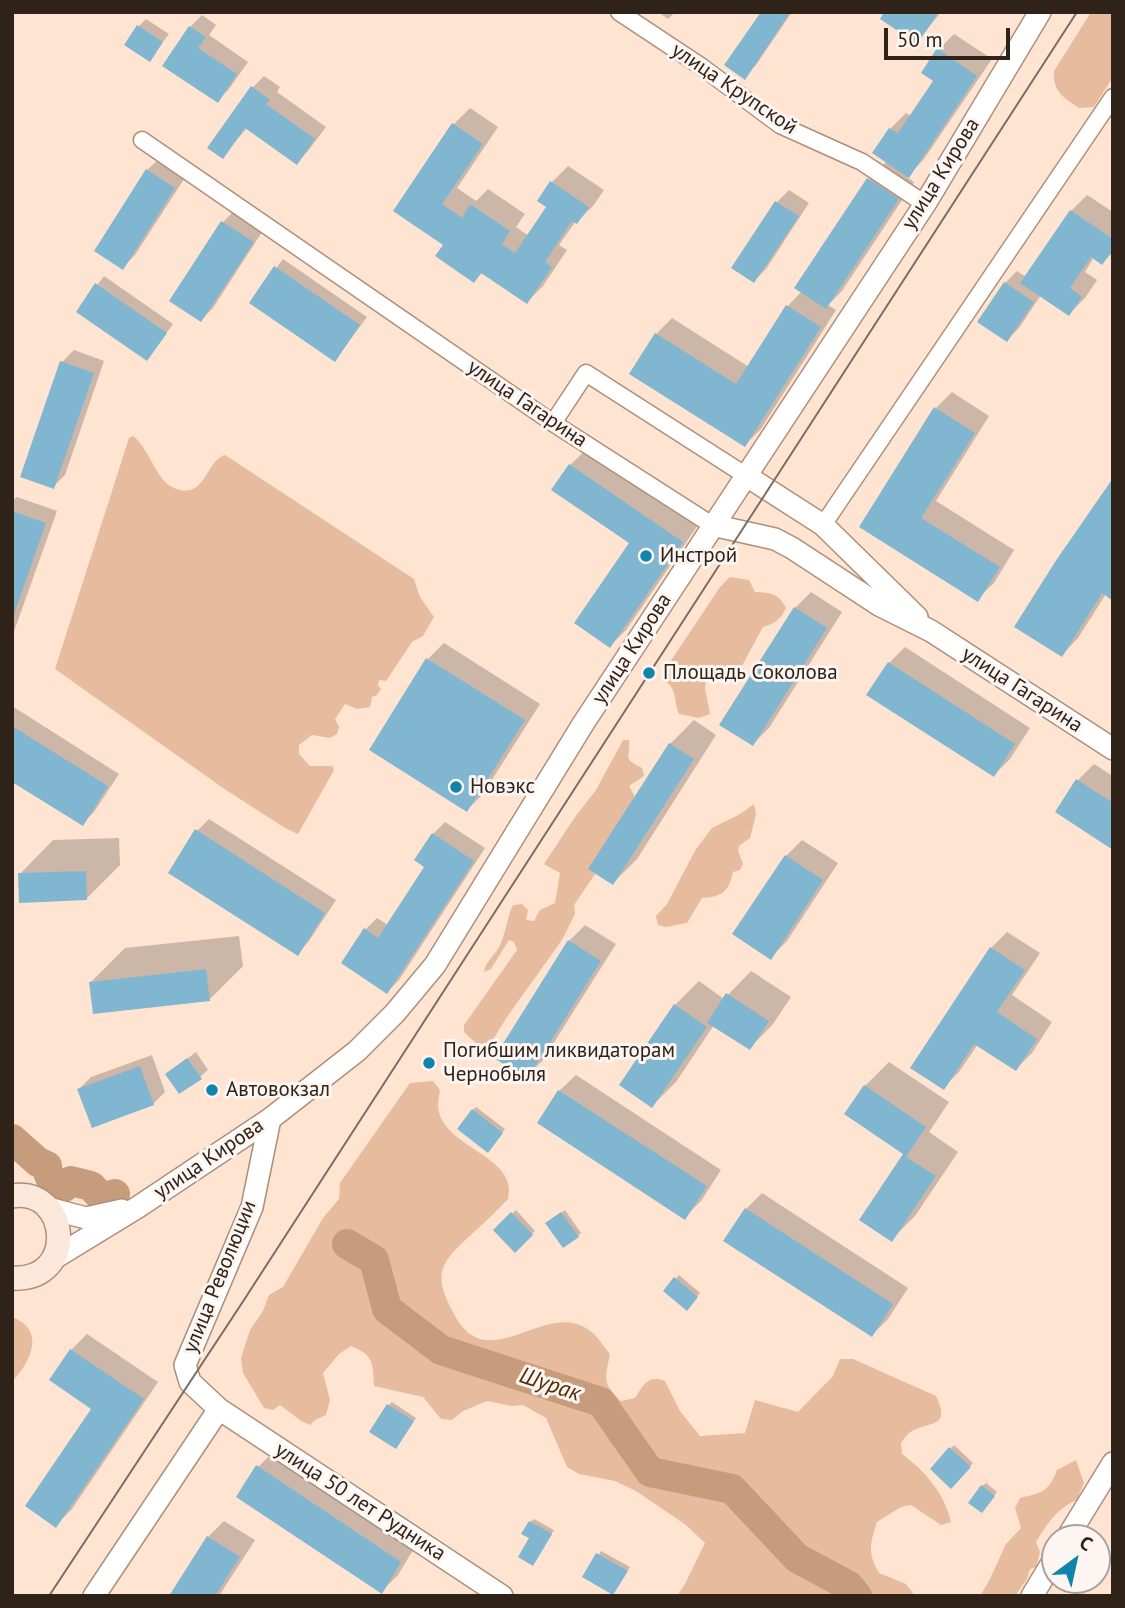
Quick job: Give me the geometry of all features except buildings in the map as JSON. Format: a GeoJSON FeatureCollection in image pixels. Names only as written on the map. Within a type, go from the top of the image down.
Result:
{"type":"FeatureCollection","features":[{"type":"Feature","properties":{"kind":"main road"},"geometry":{"type":"LineString","coordinates":[[12,1196],[30,1196],[48,1208],[57,1221],[60,1233],[58,1250],[53,1259],[39,1273],[16,1281]]}},
{"type":"Feature","properties":{"kind":"street","name":"улица Крупской"},"geometry":{"type":"LineString","coordinates":[[619,12],[702,67],[780,125],[862,162],[925,204]]}},
{"type":"Feature","properties":{"kind":"street","name":"улица Кирова"},"geometry":{"type":"LineString","coordinates":[[53,1259],[270,1119],[357,1051],[395,1013],[435,965],[583,724],[925,204],[1040,12]]}},
{"type":"Feature","properties":{"kind":"street"},"geometry":{"type":"LineString","coordinates":[[823,526],[864,461],[957,329],[1113,97]]}},
{"type":"Feature","properties":{"kind":"street","name":"улица Гагарина"},"geometry":{"type":"LineString","coordinates":[[142,140],[554,423],[712,525],[775,539],[879,605],[931,631],[1113,749]]}},
{"type":"Feature","properties":{"kind":"street","name":"улица Гагарина"},"geometry":{"type":"LineString","coordinates":[[554,423],[586,373],[823,526],[931,631]]}},
{"type":"Feature","properties":{"kind":"street","name":"улица Революции"},"geometry":{"type":"LineString","coordinates":[[219,1409],[190,1382],[185,1365],[252,1207],[270,1119]]}},
{"type":"Feature","properties":{"kind":"street"},"geometry":{"type":"LineString","coordinates":[[48,1208],[86,1218],[138,1206]]}},
{"type":"Feature","properties":{"kind":"street"},"geometry":{"type":"LineString","coordinates":[[94,1596],[219,1409]]}},
{"type":"Feature","properties":{"kind":"street","name":"улица 50 лет Рудника"},"geometry":{"type":"LineString","coordinates":[[219,1409],[502,1596]]}},
{"type":"Feature","properties":{"kind":"street"},"geometry":{"type":"LineString","coordinates":[[1076,1524],[1113,1463]]}},
{"type":"Feature","properties":{"kind":"shaded area"},"geometry":{"type":"Polygon","coordinates":[[[1091,12],[1113,12],[1113,77],[1094,107],[1079,108],[1057,89],[1054,71],[1091,12]]]}},
{"type":"Feature","properties":{"kind":"shaded area"},"geometry":{"type":"Polygon","coordinates":[[[133,436],[162,478],[174,488],[185,491],[199,485],[218,459],[225,455],[414,579],[420,597],[434,617],[423,636],[412,642],[386,681],[379,680],[381,689],[372,697],[370,707],[357,709],[345,704],[335,719],[339,727],[337,734],[330,738],[312,735],[299,745],[299,754],[310,766],[332,766],[334,770],[298,834],[223,788],[55,669],[129,438],[133,436]]]}},
{"type":"Feature","properties":{"kind":"shaded area"},"geometry":{"type":"Polygon","coordinates":[[[730,577],[749,580],[755,592],[774,595],[786,608],[777,620],[763,627],[737,675],[731,677],[713,668],[707,673],[705,688],[710,714],[699,718],[679,714],[673,691],[665,681],[666,668],[720,587],[730,577]]]}},
{"type":"Feature","properties":{"kind":"shaded area"},"geometry":{"type":"Polygon","coordinates":[[[623,740],[629,740],[628,757],[642,768],[644,776],[629,786],[634,795],[634,817],[574,905],[575,914],[562,940],[492,1041],[480,1047],[464,1032],[464,1025],[517,950],[514,942],[509,940],[491,969],[484,972],[501,943],[513,905],[522,904],[528,910],[526,920],[534,921],[540,910],[555,903],[560,873],[544,864],[596,790],[623,740]]]}},
{"type":"Feature","properties":{"kind":"shaded area"},"geometry":{"type":"Polygon","coordinates":[[[754,804],[756,814],[750,838],[740,845],[738,850],[743,864],[740,870],[733,872],[726,889],[719,895],[702,898],[687,923],[666,927],[658,925],[656,916],[667,904],[696,849],[712,828],[754,804]]]}},
{"type":"Feature","properties":{"kind":"shaded area"},"geometry":{"type":"Polygon","coordinates":[[[433,1081],[440,1090],[438,1109],[445,1125],[493,1163],[503,1173],[509,1185],[508,1199],[453,1252],[443,1269],[441,1278],[447,1300],[459,1323],[471,1334],[486,1340],[499,1339],[551,1324],[576,1324],[592,1332],[610,1354],[606,1380],[621,1401],[635,1398],[650,1380],[665,1381],[680,1411],[700,1436],[745,1433],[755,1400],[798,1412],[833,1376],[840,1359],[853,1359],[936,1396],[941,1415],[939,1420],[908,1434],[901,1443],[902,1454],[933,1484],[944,1502],[951,1522],[941,1525],[911,1505],[901,1507],[877,1522],[871,1542],[871,1553],[879,1573],[906,1584],[915,1596],[677,1596],[705,1543],[686,1525],[636,1491],[615,1481],[579,1474],[567,1467],[546,1418],[523,1405],[512,1406],[487,1401],[463,1411],[452,1420],[441,1419],[423,1397],[374,1386],[371,1361],[364,1353],[351,1346],[339,1354],[323,1373],[330,1400],[326,1415],[310,1425],[280,1405],[273,1410],[264,1408],[243,1373],[241,1358],[250,1330],[263,1311],[269,1295],[283,1287],[323,1218],[339,1199],[340,1183],[410,1083],[433,1081]]]}},
{"type":"Feature","properties":{"kind":"shaded area"},"geometry":{"type":"Polygon","coordinates":[[[12,1317],[29,1330],[32,1347],[25,1366],[12,1382],[12,1317]]]}},
{"type":"Feature","properties":{"kind":"shaded area"},"geometry":{"type":"Polygon","coordinates":[[[1076,1460],[1084,1483],[1077,1500],[1058,1512],[1048,1524],[1041,1524],[1041,1535],[1036,1542],[1040,1552],[1036,1567],[1030,1569],[1027,1579],[1015,1596],[980,1596],[1006,1544],[1021,1528],[1015,1508],[1020,1498],[1034,1495],[1047,1487],[1057,1470],[1076,1460]]]}},
{"type":"Feature","properties":{"kind":"waterway","name":"Шурак"},"geometry":{"type":"LineString","coordinates":[[12,1139],[38,1162],[47,1166],[51,1180],[56,1184],[64,1187],[71,1181],[91,1186],[102,1198],[115,1194]]}},
{"type":"Feature","properties":{"kind":"waterway","name":"Шурак"},"geometry":{"type":"LineString","coordinates":[[347,1244],[374,1260],[387,1309],[441,1350],[601,1402],[650,1472],[732,1489],[797,1558],[849,1586],[857,1596]]}},
{"type":"Feature","properties":{"kind":"tram line"},"geometry":{"type":"LineString","coordinates":[[49,1596],[242,1303],[1077,12]]}},
{"type":"Feature","properties":{"kind":"place","name":"Инстрой"},"geometry":{"type":"Point","coordinates":[646,556]}},
{"type":"Feature","properties":{"kind":"place","name":"Площадь Соколова"},"geometry":{"type":"Point","coordinates":[649,673]}},
{"type":"Feature","properties":{"kind":"place","name":"Новэкс"},"geometry":{"type":"Point","coordinates":[456,787]}},
{"type":"Feature","properties":{"kind":"place","name":"Погибшим ликвидаторам Чернобыля"},"geometry":{"type":"Point","coordinates":[429,1063]}},
{"type":"Feature","properties":{"kind":"place","name":"Автовокзал"},"geometry":{"type":"Point","coordinates":[212,1090]}}]}
